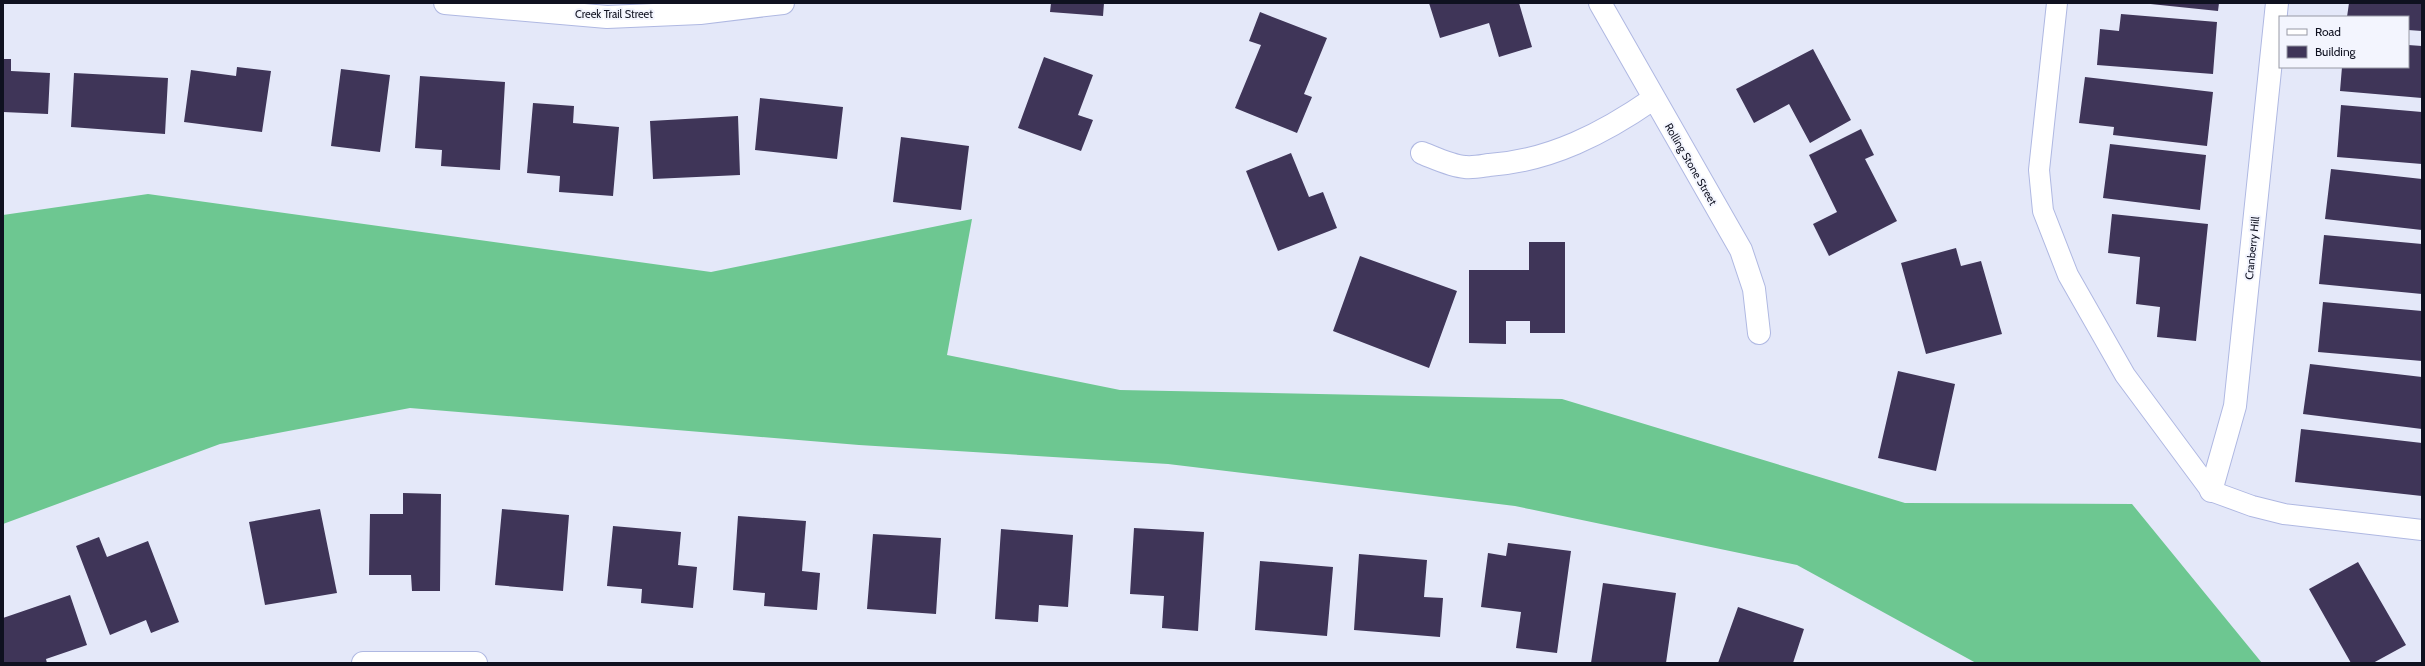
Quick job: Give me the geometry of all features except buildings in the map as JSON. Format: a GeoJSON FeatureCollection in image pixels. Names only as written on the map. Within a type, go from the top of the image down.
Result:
{"type":"FeatureCollection","features":[{"type":"Feature","properties":{"kind":"street","name":"Creek Trail Street"},"geometry":{"type":"LineString","coordinates":[[445,3],[607,16],[700,13],[783,3]]}},
{"type":"Feature","properties":{"kind":"street","name":"Rolling Stone Street"},"geometry":{"type":"LineString","coordinates":[[1600,3],[1653,99],[1741,250],[1754,289],[1759,333]]}},
{"type":"Feature","properties":{"kind":"street","name":"Cranberry Hill"},"geometry":{"type":"LineString","coordinates":[[2211,491],[2235,406],[2277,3]]}},
{"type":"Feature","properties":{"kind":"street"},"geometry":{"type":"LineString","coordinates":[[1422,153],[1465,167],[1515,164],[1554,152],[1592,137],[1627,117],[1653,99]]}},
{"type":"Feature","properties":{"kind":"street"},"geometry":{"type":"LineString","coordinates":[[362,663],[476,663]]}},
{"type":"Feature","properties":{"kind":"lane"},"geometry":{"type":"LineString","coordinates":[[2057,3],[2039,170],[2042,211],[2068,275],[2125,375],[2211,491],[2252,506],[2284,514],[2422,530]]}},
{"type":"Feature","properties":{"kind":"green space"},"geometry":{"type":"Polygon","coordinates":[[[148,194],[711,272],[972,219],[947,355],[1120,390],[1562,399],[1905,503],[2132,504],[2262,663],[1976,663],[1797,565],[1515,506],[1168,464],[859,445],[410,408],[220,444],[3,524],[3,215],[148,194]]]}}]}
